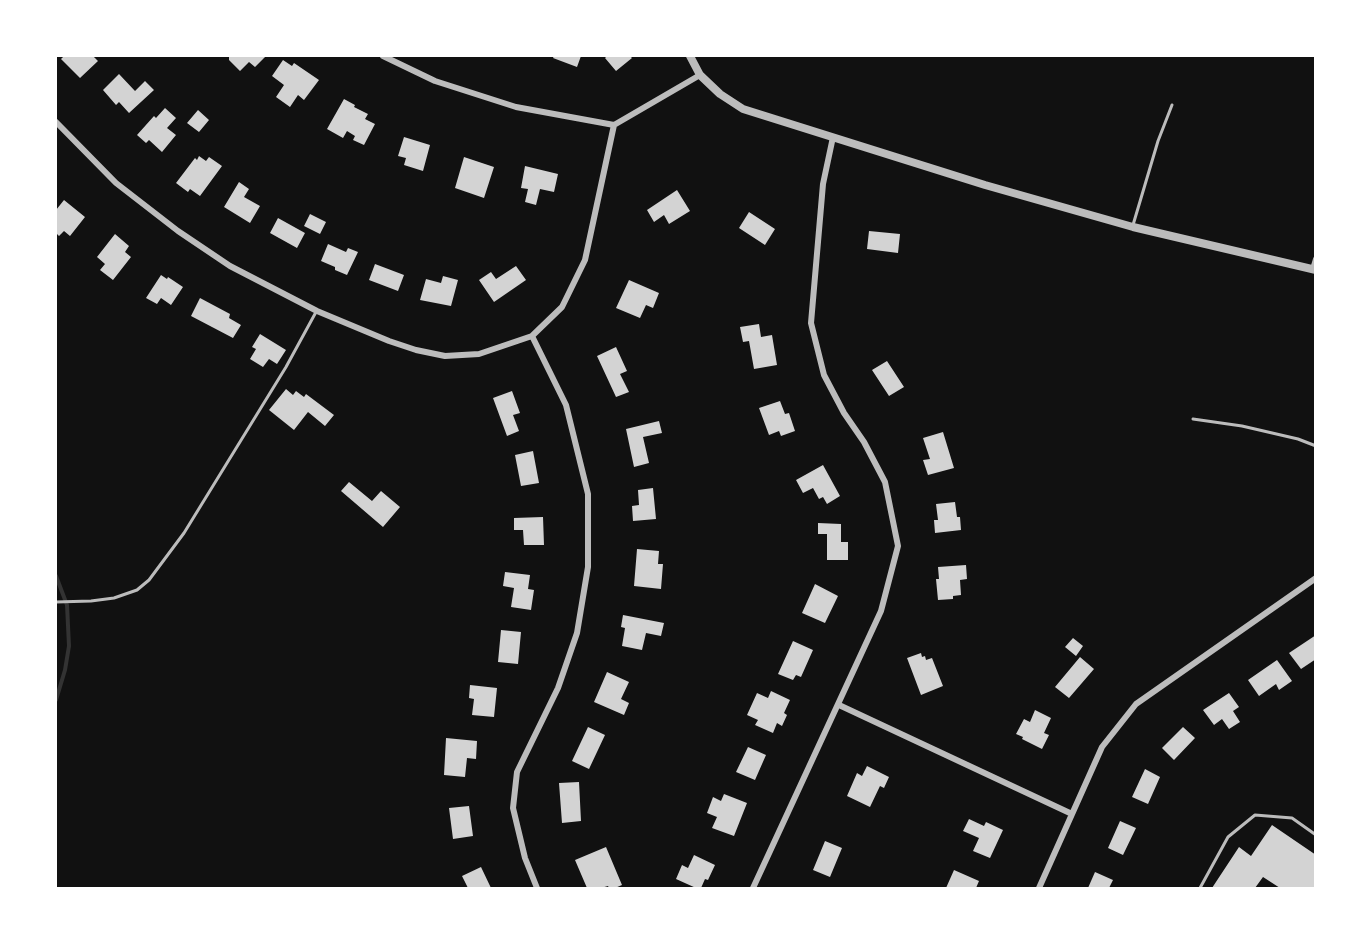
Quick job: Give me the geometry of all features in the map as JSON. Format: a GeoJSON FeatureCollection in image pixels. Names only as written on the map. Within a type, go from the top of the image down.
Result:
{"type":"FeatureCollection","features":[{"type":"Feature","properties":{"kind":"street"},"geometry":{"type":"LineString","coordinates":[[383,56],[435,81],[516,107],[614,125],[700,75]]}},
{"type":"Feature","properties":{"kind":"street"},"geometry":{"type":"LineString","coordinates":[[690,56],[700,75],[720,94],[743,109],[985,185],[1133,226],[1314,269],[1316,259]]}},
{"type":"Feature","properties":{"kind":"street"},"geometry":{"type":"LineString","coordinates":[[56,122],[116,183],[178,231],[230,266],[317,311],[389,341],[445,356],[479,354],[532,336],[562,307],[585,260],[614,125]]}},
{"type":"Feature","properties":{"kind":"street"},"geometry":{"type":"LineString","coordinates":[[753,888],[881,611],[898,546],[885,482],[824,375],[811,323],[823,184],[833,136]]}},
{"type":"Feature","properties":{"kind":"street"},"geometry":{"type":"LineString","coordinates":[[532,336],[566,405],[588,494],[588,567],[577,633],[558,688],[517,772],[513,808],[525,858],[537,888]]}},
{"type":"Feature","properties":{"kind":"street"},"geometry":{"type":"LineString","coordinates":[[1039,888],[1102,747],[1136,704],[1316,578]]}},
{"type":"Feature","properties":{"kind":"street"},"geometry":{"type":"LineString","coordinates":[[839,705],[1072,814]]}},
{"type":"Feature","properties":{"kind":"lane"},"geometry":{"type":"LineString","coordinates":[[1133,226],[1158,141],[1172,105]]}},
{"type":"Feature","properties":{"kind":"lane"},"geometry":{"type":"LineString","coordinates":[[56,602],[114,598],[137,590],[149,580],[184,533],[286,367],[317,311]]}},
{"type":"Feature","properties":{"kind":"lane"},"geometry":{"type":"LineString","coordinates":[[1193,419],[1242,426],[1298,439],[1316,446]]}},
{"type":"Feature","properties":{"kind":"lane"},"geometry":{"type":"LineString","coordinates":[[1200,888],[1228,837],[1255,815],[1292,818],[1316,835]]}},
{"type":"Feature","properties":{"kind":"building"},"geometry":{"type":"Polygon","coordinates":[[[64,56],[93,56],[98,61],[80,78],[61,59],[64,56]]]}},
{"type":"Feature","properties":{"kind":"building"},"geometry":{"type":"Polygon","coordinates":[[[229,56],[266,56],[255,67],[249,62],[240,71],[229,60],[229,56]]]}},
{"type":"Feature","properties":{"kind":"building"},"geometry":{"type":"Polygon","coordinates":[[[554,56],[581,56],[577,67],[553,58],[554,56]]]}},
{"type":"Feature","properties":{"kind":"building"},"geometry":{"type":"Polygon","coordinates":[[[607,56],[630,56],[632,58],[616,71],[605,58],[607,56]]]}},
{"type":"Feature","properties":{"kind":"building"},"geometry":{"type":"Polygon","coordinates":[[[283,60],[292,66],[294,63],[319,80],[304,100],[298,95],[290,107],[276,97],[284,85],[272,76],[283,60]]]}},
{"type":"Feature","properties":{"kind":"building"},"geometry":{"type":"Polygon","coordinates":[[[119,74],[135,91],[145,81],[154,90],[129,113],[119,102],[116,105],[103,90],[119,74]]]}},
{"type":"Feature","properties":{"kind":"building"},"geometry":{"type":"Polygon","coordinates":[[[344,99],[368,114],[365,119],[375,124],[364,145],[353,140],[355,136],[347,131],[343,138],[327,129],[344,99]]]}},
{"type":"Feature","properties":{"kind":"building"},"geometry":{"type":"Polygon","coordinates":[[[165,108],[176,118],[167,128],[176,135],[162,152],[149,140],[146,143],[137,135],[154,116],[156,118],[165,108]]]}},
{"type":"Feature","properties":{"kind":"building"},"geometry":{"type":"Polygon","coordinates":[[[198,110],[209,120],[199,132],[187,123],[198,110]]]}},
{"type":"Feature","properties":{"kind":"building"},"geometry":{"type":"Polygon","coordinates":[[[404,137],[430,145],[423,171],[404,165],[406,158],[398,156],[404,137]]]}},
{"type":"Feature","properties":{"kind":"building"},"geometry":{"type":"Polygon","coordinates":[[[199,156],[206,161],[209,157],[222,166],[200,196],[190,189],[188,192],[176,183],[199,156]]]}},
{"type":"Feature","properties":{"kind":"building"},"geometry":{"type":"Polygon","coordinates":[[[464,157],[494,167],[484,198],[455,188],[464,157]]]}},
{"type":"Feature","properties":{"kind":"building"},"geometry":{"type":"Polygon","coordinates":[[[525,166],[558,174],[554,192],[540,189],[536,205],[525,202],[528,189],[521,188],[525,166]]]}},
{"type":"Feature","properties":{"kind":"building"},"geometry":{"type":"Polygon","coordinates":[[[239,182],[249,189],[244,197],[260,206],[250,223],[224,207],[239,182]]]}},
{"type":"Feature","properties":{"kind":"building"},"geometry":{"type":"Polygon","coordinates":[[[677,190],[690,211],[669,224],[664,215],[654,222],[647,210],[677,190]]]}},
{"type":"Feature","properties":{"kind":"building"},"geometry":{"type":"Polygon","coordinates":[[[64,200],[85,217],[70,236],[64,231],[59,236],[56,233],[56,210],[64,200]]]}},
{"type":"Feature","properties":{"kind":"building"},"geometry":{"type":"Polygon","coordinates":[[[749,212],[775,229],[765,245],[739,228],[749,212]]]}},
{"type":"Feature","properties":{"kind":"building"},"geometry":{"type":"Polygon","coordinates":[[[310,214],[326,222],[320,234],[304,226],[310,214]]]}},
{"type":"Feature","properties":{"kind":"building"},"geometry":{"type":"Polygon","coordinates":[[[278,218],[305,233],[297,248],[270,233],[278,218]]]}},
{"type":"Feature","properties":{"kind":"building"},"geometry":{"type":"Polygon","coordinates":[[[869,231],[900,234],[898,253],[867,249],[869,231]]]}},
{"type":"Feature","properties":{"kind":"building"},"geometry":{"type":"Polygon","coordinates":[[[115,234],[129,246],[125,252],[131,257],[113,280],[100,270],[105,264],[97,257],[115,234]]]}},
{"type":"Feature","properties":{"kind":"building"},"geometry":{"type":"Polygon","coordinates":[[[328,244],[346,252],[348,248],[358,252],[347,275],[321,261],[328,244]]]}},
{"type":"Feature","properties":{"kind":"building"},"geometry":{"type":"Polygon","coordinates":[[[375,264],[404,275],[398,291],[369,280],[375,264]]]}},
{"type":"Feature","properties":{"kind":"building"},"geometry":{"type":"Polygon","coordinates":[[[516,266],[526,280],[494,302],[479,280],[491,272],[496,279],[516,266]]]}},
{"type":"Feature","properties":{"kind":"building"},"geometry":{"type":"Polygon","coordinates":[[[161,275],[183,287],[171,305],[161,298],[157,304],[146,298],[161,275]]]}},
{"type":"Feature","properties":{"kind":"building"},"geometry":{"type":"Polygon","coordinates":[[[443,276],[458,280],[451,306],[420,300],[426,279],[441,283],[443,276]]]}},
{"type":"Feature","properties":{"kind":"building"},"geometry":{"type":"Polygon","coordinates":[[[629,280],[659,293],[653,308],[646,305],[640,318],[616,308],[629,280]]]}},
{"type":"Feature","properties":{"kind":"building"},"geometry":{"type":"Polygon","coordinates":[[[200,298],[230,314],[229,318],[241,325],[233,338],[191,316],[200,298]]]}},
{"type":"Feature","properties":{"kind":"building"},"geometry":{"type":"Polygon","coordinates":[[[759,324],[761,337],[772,335],[777,365],[754,369],[749,341],[743,342],[740,327],[759,324]]]}},
{"type":"Feature","properties":{"kind":"building"},"geometry":{"type":"Polygon","coordinates":[[[260,334],[286,350],[277,364],[269,359],[263,367],[250,359],[256,349],[252,347],[260,334]]]}},
{"type":"Feature","properties":{"kind":"building"},"geometry":{"type":"Polygon","coordinates":[[[616,347],[627,371],[620,374],[629,392],[616,397],[597,356],[616,347]]]}},
{"type":"Feature","properties":{"kind":"building"},"geometry":{"type":"Polygon","coordinates":[[[887,361],[904,387],[889,396],[872,370],[887,361]]]}},
{"type":"Feature","properties":{"kind":"building"},"geometry":{"type":"Polygon","coordinates":[[[286,389],[293,395],[296,391],[304,397],[306,394],[334,415],[325,426],[308,412],[294,430],[269,410],[286,389]]]}},
{"type":"Feature","properties":{"kind":"building"},"geometry":{"type":"Polygon","coordinates":[[[512,391],[520,413],[513,415],[519,431],[507,436],[493,398],[512,391]]]}},
{"type":"Feature","properties":{"kind":"building"},"geometry":{"type":"Polygon","coordinates":[[[780,401],[785,414],[789,413],[795,431],[781,436],[779,431],[769,435],[759,408],[780,401]]]}},
{"type":"Feature","properties":{"kind":"building"},"geometry":{"type":"Polygon","coordinates":[[[659,421],[662,433],[643,437],[649,463],[634,467],[626,429],[659,421]]]}},
{"type":"Feature","properties":{"kind":"building"},"geometry":{"type":"Polygon","coordinates":[[[943,432],[954,468],[928,475],[923,460],[930,459],[923,438],[943,432]]]}},
{"type":"Feature","properties":{"kind":"building"},"geometry":{"type":"Polygon","coordinates":[[[533,451],[539,483],[521,486],[515,455],[533,451]]]}},
{"type":"Feature","properties":{"kind":"building"},"geometry":{"type":"Polygon","coordinates":[[[823,465],[840,496],[827,504],[823,497],[819,499],[813,488],[803,493],[796,480],[823,465]]]}},
{"type":"Feature","properties":{"kind":"building"},"geometry":{"type":"Polygon","coordinates":[[[349,482],[372,501],[381,491],[400,507],[383,527],[341,491],[349,482]]]}},
{"type":"Feature","properties":{"kind":"building"},"geometry":{"type":"Polygon","coordinates":[[[653,488],[656,519],[633,521],[632,506],[639,505],[638,490],[653,488]]]}},
{"type":"Feature","properties":{"kind":"building"},"geometry":{"type":"Polygon","coordinates":[[[955,502],[961,530],[935,533],[934,520],[938,520],[936,504],[955,502]]]}},
{"type":"Feature","properties":{"kind":"building"},"geometry":{"type":"Polygon","coordinates":[[[543,517],[544,545],[524,545],[523,530],[514,530],[514,518],[543,517]]]}},
{"type":"Feature","properties":{"kind":"building"},"geometry":{"type":"Polygon","coordinates":[[[818,523],[841,524],[841,542],[848,542],[848,560],[827,560],[827,534],[818,534],[818,523]]]}},
{"type":"Feature","properties":{"kind":"building"},"geometry":{"type":"Polygon","coordinates":[[[637,549],[659,551],[658,564],[663,564],[661,589],[634,586],[637,549]]]}},
{"type":"Feature","properties":{"kind":"building"},"geometry":{"type":"Polygon","coordinates":[[[966,565],[967,579],[960,580],[961,595],[953,596],[953,599],[938,600],[936,579],[939,579],[938,567],[966,565]]]}},
{"type":"Feature","properties":{"kind":"building"},"geometry":{"type":"Polygon","coordinates":[[[505,572],[530,575],[528,589],[534,590],[531,610],[511,607],[514,588],[503,586],[505,572]]]}},
{"type":"Feature","properties":{"kind":"building"},"geometry":{"type":"Polygon","coordinates":[[[815,584],[838,596],[825,623],[802,613],[815,584]]]}},
{"type":"Feature","properties":{"kind":"building"},"geometry":{"type":"Polygon","coordinates":[[[623,615],[664,623],[661,636],[646,633],[642,650],[622,646],[625,628],[621,627],[623,615]]]}},
{"type":"Feature","properties":{"kind":"building"},"geometry":{"type":"Polygon","coordinates":[[[501,630],[521,632],[518,664],[498,662],[501,630]]]}},
{"type":"Feature","properties":{"kind":"building"},"geometry":{"type":"Polygon","coordinates":[[[1316,635],[1316,659],[1301,669],[1289,653],[1316,635]]]}},
{"type":"Feature","properties":{"kind":"building"},"geometry":{"type":"Polygon","coordinates":[[[1073,638],[1083,646],[1076,656],[1065,647],[1073,638]]]}},
{"type":"Feature","properties":{"kind":"building"},"geometry":{"type":"Polygon","coordinates":[[[793,641],[813,650],[801,677],[796,675],[793,680],[778,674],[793,641]]]}},
{"type":"Feature","properties":{"kind":"building"},"geometry":{"type":"Polygon","coordinates":[[[921,653],[926,660],[932,658],[943,686],[921,695],[907,658],[921,653]]]}},
{"type":"Feature","properties":{"kind":"building"},"geometry":{"type":"Polygon","coordinates":[[[1080,657],[1094,669],[1069,698],[1055,687],[1080,657]]]}},
{"type":"Feature","properties":{"kind":"building"},"geometry":{"type":"Polygon","coordinates":[[[1277,660],[1292,681],[1279,690],[1276,684],[1259,696],[1248,680],[1277,660]]]}},
{"type":"Feature","properties":{"kind":"building"},"geometry":{"type":"Polygon","coordinates":[[[607,672],[629,682],[621,699],[629,703],[624,715],[594,702],[607,672]]]}},
{"type":"Feature","properties":{"kind":"building"},"geometry":{"type":"Polygon","coordinates":[[[470,685],[497,688],[494,717],[472,715],[474,699],[469,698],[470,685]]]}},
{"type":"Feature","properties":{"kind":"building"},"geometry":{"type":"Polygon","coordinates":[[[771,691],[790,700],[784,713],[787,715],[782,726],[777,723],[773,733],[755,725],[758,720],[747,715],[757,693],[768,698],[771,691]]]}},
{"type":"Feature","properties":{"kind":"building"},"geometry":{"type":"Polygon","coordinates":[[[1229,693],[1239,707],[1233,711],[1240,722],[1229,729],[1222,719],[1214,725],[1203,710],[1229,693]]]}},
{"type":"Feature","properties":{"kind":"building"},"geometry":{"type":"Polygon","coordinates":[[[1035,710],[1051,718],[1044,733],[1049,735],[1042,749],[1016,734],[1024,719],[1030,722],[1035,710]]]}},
{"type":"Feature","properties":{"kind":"building"},"geometry":{"type":"Polygon","coordinates":[[[588,727],[605,735],[589,769],[572,761],[588,727]]]}},
{"type":"Feature","properties":{"kind":"building"},"geometry":{"type":"Polygon","coordinates":[[[1183,727],[1195,738],[1174,760],[1162,748],[1183,727]]]}},
{"type":"Feature","properties":{"kind":"building"},"geometry":{"type":"Polygon","coordinates":[[[446,738],[477,741],[476,759],[467,758],[465,777],[444,775],[446,738]]]}},
{"type":"Feature","properties":{"kind":"building"},"geometry":{"type":"Polygon","coordinates":[[[748,747],[766,755],[755,780],[736,772],[748,747]]]}},
{"type":"Feature","properties":{"kind":"building"},"geometry":{"type":"Polygon","coordinates":[[[867,766],[889,777],[884,788],[880,786],[870,807],[847,796],[857,773],[862,776],[867,766]]]}},
{"type":"Feature","properties":{"kind":"building"},"geometry":{"type":"Polygon","coordinates":[[[1145,769],[1160,777],[1148,804],[1132,797],[1145,769]]]}},
{"type":"Feature","properties":{"kind":"building"},"geometry":{"type":"Polygon","coordinates":[[[579,782],[581,821],[562,823],[559,783],[579,782]]]}},
{"type":"Feature","properties":{"kind":"building"},"geometry":{"type":"Polygon","coordinates":[[[724,794],[747,803],[734,836],[712,828],[717,817],[707,813],[713,797],[721,801],[724,794]]]}},
{"type":"Feature","properties":{"kind":"building"},"geometry":{"type":"Polygon","coordinates":[[[469,806],[473,836],[453,839],[449,808],[469,806]]]}},
{"type":"Feature","properties":{"kind":"building"},"geometry":{"type":"Polygon","coordinates":[[[969,819],[984,826],[986,822],[1003,830],[990,858],[973,851],[979,838],[963,831],[969,819]]]}},
{"type":"Feature","properties":{"kind":"building"},"geometry":{"type":"Polygon","coordinates":[[[1120,821],[1136,828],[1123,855],[1108,848],[1120,821]]]}},
{"type":"Feature","properties":{"kind":"building"},"geometry":{"type":"Polygon","coordinates":[[[1272,825],[1316,855],[1316,888],[1280,888],[1263,877],[1255,888],[1212,888],[1239,847],[1251,856],[1272,825]]]}},
{"type":"Feature","properties":{"kind":"building"},"geometry":{"type":"Polygon","coordinates":[[[825,841],[842,848],[830,877],[813,870],[825,841]]]}},
{"type":"Feature","properties":{"kind":"building"},"geometry":{"type":"Polygon","coordinates":[[[606,847],[622,885],[615,888],[608,886],[587,888],[575,860],[606,847]]]}},
{"type":"Feature","properties":{"kind":"building"},"geometry":{"type":"Polygon","coordinates":[[[694,855],[715,865],[708,880],[705,879],[701,888],[676,879],[682,865],[688,868],[694,855]]]}},
{"type":"Feature","properties":{"kind":"building"},"geometry":{"type":"Polygon","coordinates":[[[481,867],[491,888],[468,888],[462,876],[481,867]]]}},
{"type":"Feature","properties":{"kind":"building"},"geometry":{"type":"Polygon","coordinates":[[[954,870],[979,881],[976,888],[946,888],[954,870]]]}},
{"type":"Feature","properties":{"kind":"building"},"geometry":{"type":"Polygon","coordinates":[[[1095,872],[1113,880],[1109,888],[1088,888],[1095,872]]]}},
{"type":"Feature","properties":{"kind":"waterway"},"geometry":{"type":"LineString","coordinates":[[56,576],[67,605],[69,646],[56,700]]}}]}
